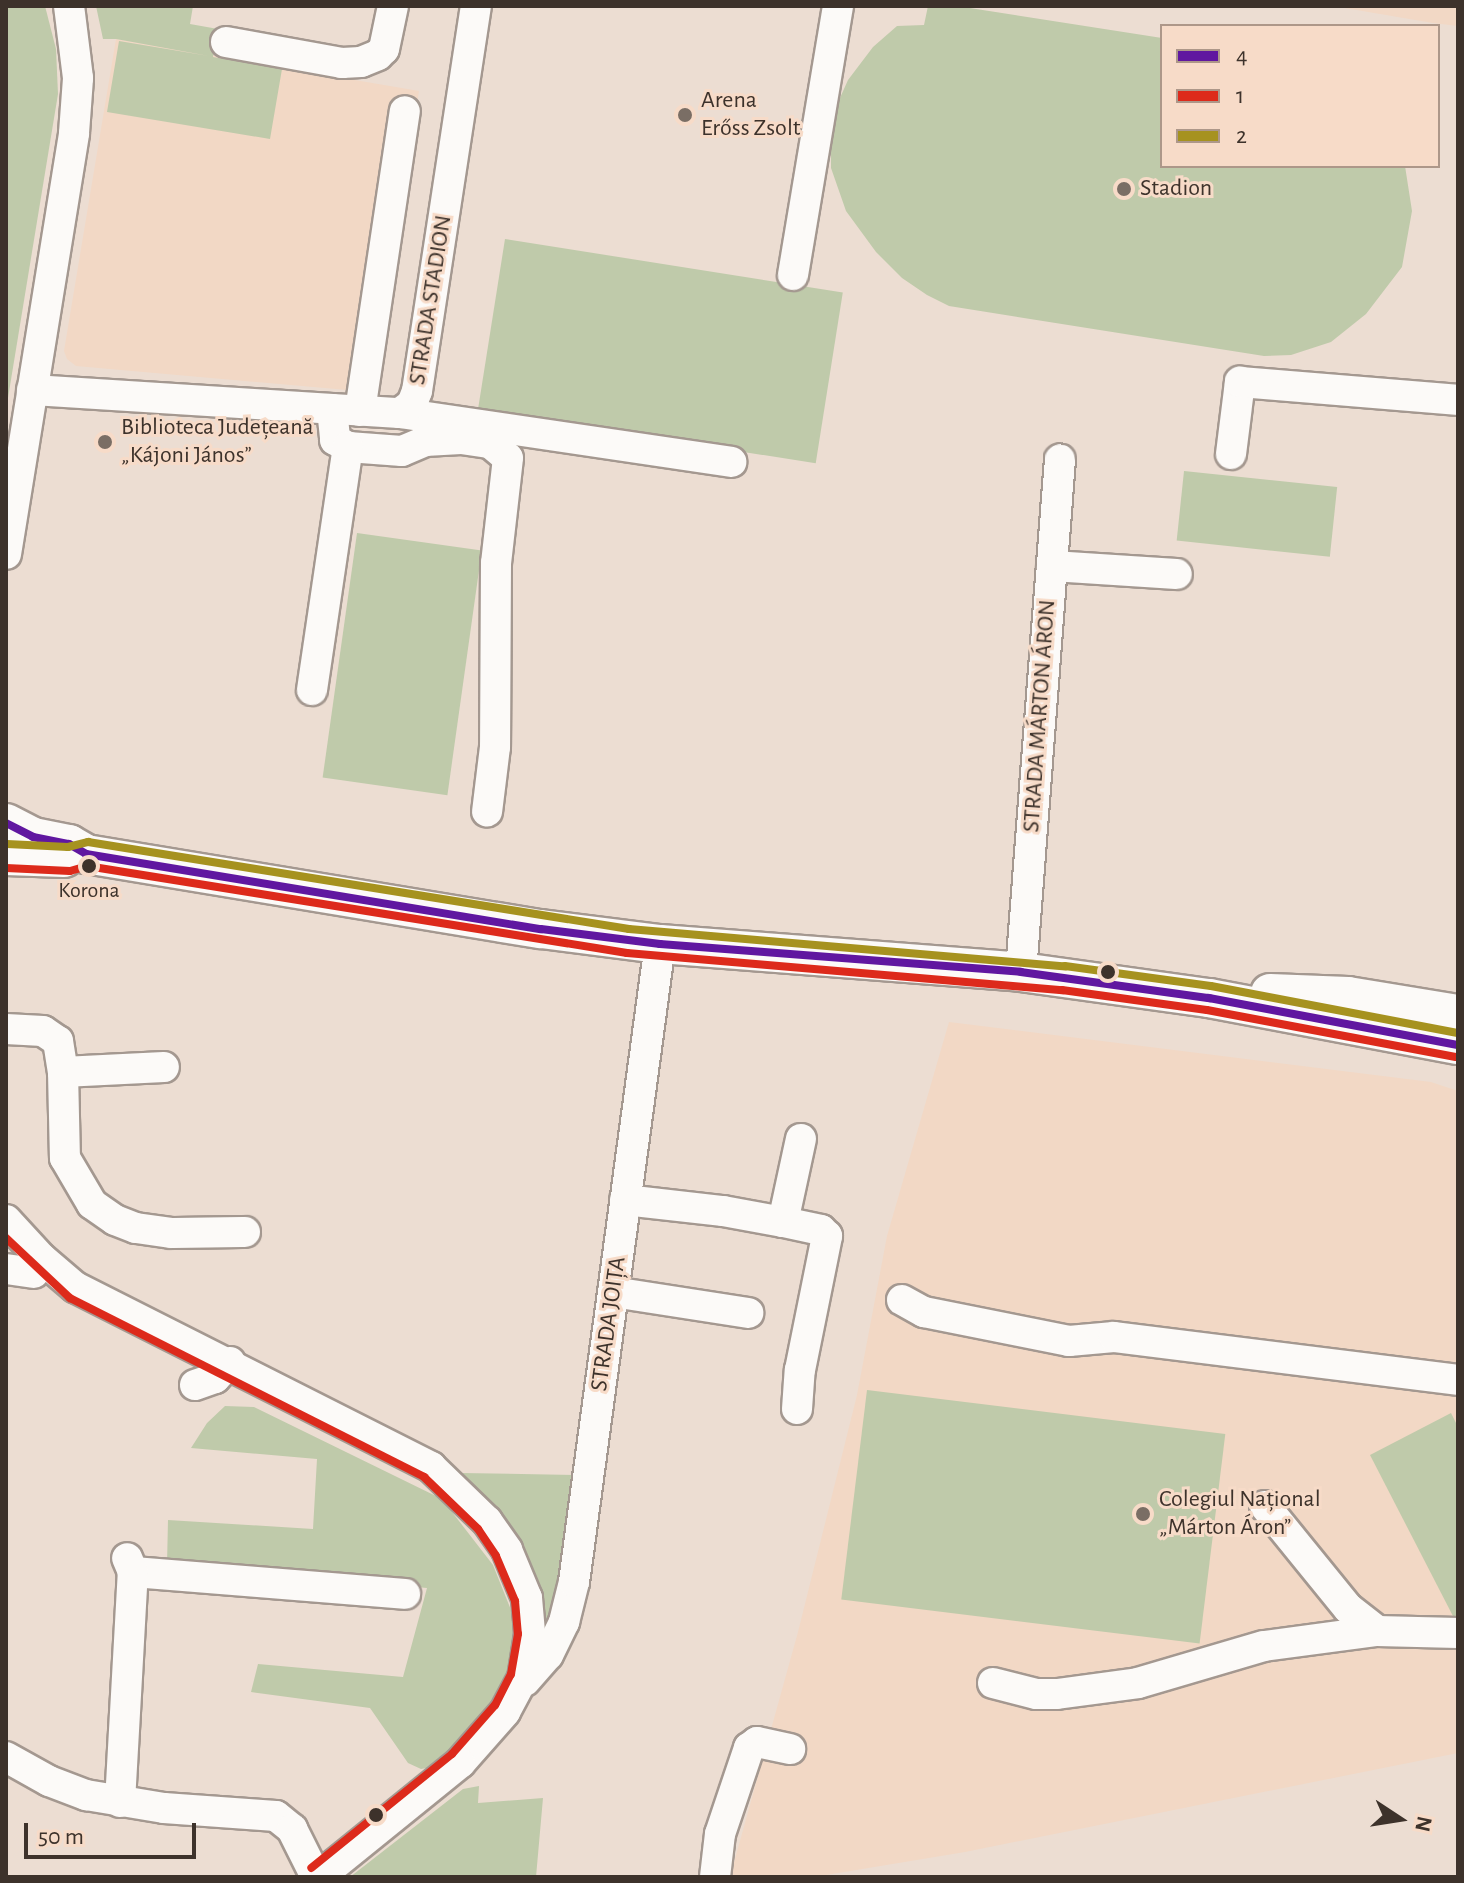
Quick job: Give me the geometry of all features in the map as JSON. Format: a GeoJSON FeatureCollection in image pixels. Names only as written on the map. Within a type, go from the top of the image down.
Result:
{"type":"FeatureCollection","features":[{"type":"Feature","properties":{"kind":"main road"},"geometry":{"type":"LineString","coordinates":[[6,823],[33,837],[69,844],[86,854],[541,929],[660,944],[1021,972],[1209,998],[1458,1045]]}},
{"type":"Feature","properties":{"kind":"main road"},"geometry":{"type":"LineString","coordinates":[[6,856],[69,859],[86,854]]}},
{"type":"Feature","properties":{"kind":"main road"},"geometry":{"type":"LineString","coordinates":[[1209,998],[1275,992],[1348,996],[1458,1014]]}},
{"type":"Feature","properties":{"kind":"street"},"geometry":{"type":"LineString","coordinates":[[6,554],[10,503],[32,390],[78,102],[69,6]]}},
{"type":"Feature","properties":{"kind":"street"},"geometry":{"type":"LineString","coordinates":[[226,42],[342,63],[361,62],[384,49],[393,6]]}},
{"type":"Feature","properties":{"kind":"street","name":"STRADA STADION"},"geometry":{"type":"LineString","coordinates":[[32,390],[400,413],[412,404],[417,391],[476,6]]}},
{"type":"Feature","properties":{"kind":"street"},"geometry":{"type":"LineString","coordinates":[[793,275],[838,6]]}},
{"type":"Feature","properties":{"kind":"street"},"geometry":{"type":"LineString","coordinates":[[405,111],[346,410],[335,440],[348,447],[402,451],[415,443],[461,439],[490,443],[508,458],[496,563],[495,736],[487,812]]}},
{"type":"Feature","properties":{"kind":"street"},"geometry":{"type":"LineString","coordinates":[[1231,454],[1240,382],[1458,400]]}},
{"type":"Feature","properties":{"kind":"street"},"geometry":{"type":"LineString","coordinates":[[400,413],[550,438],[731,462]]}},
{"type":"Feature","properties":{"kind":"street"},"geometry":{"type":"LineString","coordinates":[[312,690],[348,447]]}},
{"type":"Feature","properties":{"kind":"street","name":"STRADA MÁRTON ÁRON"},"geometry":{"type":"LineString","coordinates":[[1021,972],[1060,459]]}},
{"type":"Feature","properties":{"kind":"street"},"geometry":{"type":"LineString","coordinates":[[1052,566],[1177,574]]}},
{"type":"Feature","properties":{"kind":"street","name":"STRADA JOIȚA"},"geometry":{"type":"LineString","coordinates":[[518,1688],[548,1655],[564,1622],[574,1582],[660,944]]}},
{"type":"Feature","properties":{"kind":"street"},"geometry":{"type":"LineString","coordinates":[[6,1029],[53,1035],[61,1053],[63,1072],[65,1158],[92,1204],[115,1220],[136,1228],[171,1233],[245,1232]]}},
{"type":"Feature","properties":{"kind":"street"},"geometry":{"type":"LineString","coordinates":[[63,1072],[164,1067]]}},
{"type":"Feature","properties":{"kind":"street"},"geometry":{"type":"LineString","coordinates":[[783,1222],[801,1139]]}},
{"type":"Feature","properties":{"kind":"street"},"geometry":{"type":"LineString","coordinates":[[625,1200],[783,1222],[821,1230],[827,1236],[800,1370],[797,1409]]}},
{"type":"Feature","properties":{"kind":"street"},"geometry":{"type":"LineString","coordinates":[[6,1220],[41,1258],[75,1287],[230,1362],[431,1467],[487,1521],[507,1550],[527,1598],[529,1643],[518,1688],[488,1734],[460,1763],[318,1877],[292,1829],[276,1816],[120,1802],[86,1795],[49,1781],[6,1757]]}},
{"type":"Feature","properties":{"kind":"street"},"geometry":{"type":"LineString","coordinates":[[613,1292],[748,1313]]}},
{"type":"Feature","properties":{"kind":"street"},"geometry":{"type":"LineString","coordinates":[[902,1300],[924,1312],[1069,1341],[1114,1337],[1458,1380]]}},
{"type":"Feature","properties":{"kind":"street"},"geometry":{"type":"LineString","coordinates":[[195,1385],[215,1378],[230,1362]]}},
{"type":"Feature","properties":{"kind":"street"},"geometry":{"type":"LineString","coordinates":[[1265,1506],[1348,1608],[1377,1631]]}},
{"type":"Feature","properties":{"kind":"street"},"geometry":{"type":"LineString","coordinates":[[120,1802],[130,1565],[405,1594]]}},
{"type":"Feature","properties":{"kind":"street"},"geometry":{"type":"LineString","coordinates":[[993,1683],[1036,1694],[1087,1691],[1138,1683],[1264,1646],[1377,1631],[1458,1633]]}},
{"type":"Feature","properties":{"kind":"street"},"geometry":{"type":"LineString","coordinates":[[715,1877],[720,1834],[749,1748],[757,1742],[790,1749]]}},
{"type":"Feature","properties":{"kind":"shaded area"},"geometry":{"type":"Polygon","coordinates":[[[1333,6],[1458,6],[1458,26],[1433,23],[1333,6]]]}},
{"type":"Feature","properties":{"kind":"shaded area"},"geometry":{"type":"Polygon","coordinates":[[[116,39],[419,91],[370,392],[76,366],[67,359],[64,351],[116,39]]]}},
{"type":"Feature","properties":{"kind":"shaded area","name":"Colegiul Național „Márton Áron”"},"geometry":{"type":"Polygon","coordinates":[[[949,1022],[1431,1082],[1458,1091],[1458,1753],[965,1852],[814,1877],[730,1877],[798,1632],[857,1395],[887,1236],[949,1022]]]}},
{"type":"Feature","properties":{"kind":"green space"},"geometry":{"type":"Polygon","coordinates":[[[6,6],[45,6],[56,49],[58,94],[6,410],[6,6]]]}},
{"type":"Feature","properties":{"kind":"green space"},"geometry":{"type":"Polygon","coordinates":[[[96,6],[193,6],[190,24],[218,29],[213,57],[282,69],[270,139],[107,112],[119,41],[209,56],[116,39],[103,39],[96,6]]]}},
{"type":"Feature","properties":{"kind":"green space","name":"Stadion"},"geometry":{"type":"Polygon","coordinates":[[[928,6],[957,6],[1160,38],[1160,168],[1405,168],[1412,211],[1402,267],[1366,314],[1331,342],[1291,355],[1264,356],[949,306],[927,295],[902,278],[876,252],[846,211],[831,168],[831,118],[848,80],[873,47],[897,26],[924,25],[928,6]]]}},
{"type":"Feature","properties":{"kind":"green space"},"geometry":{"type":"Polygon","coordinates":[[[505,239],[843,293],[816,463],[478,410],[505,239]]]}},
{"type":"Feature","properties":{"kind":"green space"},"geometry":{"type":"Polygon","coordinates":[[[1184,471],[1337,487],[1330,557],[1177,541],[1184,471]]]}},
{"type":"Feature","properties":{"kind":"green space"},"geometry":{"type":"Polygon","coordinates":[[[357,533],[482,551],[447,795],[323,778],[357,533]]]}},
{"type":"Feature","properties":{"kind":"green space"},"geometry":{"type":"Polygon","coordinates":[[[867,1390],[1225,1434],[1200,1643],[841,1599],[867,1390]]]}},
{"type":"Feature","properties":{"kind":"green space"},"geometry":{"type":"Polygon","coordinates":[[[225,1406],[254,1407],[442,1499],[493,1565],[515,1620],[510,1669],[479,1721],[443,1765],[421,1769],[408,1763],[370,1708],[251,1692],[258,1664],[403,1677],[427,1588],[167,1565],[168,1520],[313,1529],[317,1459],[191,1448],[207,1423],[225,1406]]]}},
{"type":"Feature","properties":{"kind":"green space"},"geometry":{"type":"Polygon","coordinates":[[[1451,1413],[1458,1427],[1458,1619],[1455,1620],[1370,1455],[1451,1413]]]}},
{"type":"Feature","properties":{"kind":"green space"},"geometry":{"type":"Polygon","coordinates":[[[460,1473],[575,1475],[566,1579],[547,1630],[542,1596],[519,1548],[460,1473]]]}},
{"type":"Feature","properties":{"kind":"green space"},"geometry":{"type":"Polygon","coordinates":[[[479,1786],[478,1803],[543,1798],[536,1877],[350,1877],[463,1789],[479,1786]]]}},
{"type":"Feature","properties":{"kind":"transit line","name":"4"},"geometry":{"type":"LineString","coordinates":[[6,823],[33,837],[69,844],[86,854],[541,929],[660,944],[1021,972],[1209,998],[1458,1045]]}},
{"type":"Feature","properties":{"kind":"transit line","name":"2"},"geometry":{"type":"LineString","coordinates":[[7,844],[68,847],[88,842],[629,929],[1065,966],[1211,986],[1458,1033]]}},
{"type":"Feature","properties":{"kind":"transit line","name":"1"},"geometry":{"type":"LineString","coordinates":[[6,868],[70,871],[87,866],[627,953],[1062,990],[1207,1010],[1456,1057]]}},
{"type":"Feature","properties":{"kind":"transit line","name":"1"},"geometry":{"type":"LineString","coordinates":[[6,1238],[70,1298],[424,1477],[478,1529],[496,1556],[515,1601],[518,1634],[511,1674],[495,1705],[452,1754],[311,1868]]}},
{"type":"Feature","properties":{"kind":"place","name":"Arena Erőss Zsolt"},"geometry":{"type":"Point","coordinates":[685,115]}},
{"type":"Feature","properties":{"kind":"place","name":"Stadion"},"geometry":{"type":"Point","coordinates":[1124,189]}},
{"type":"Feature","properties":{"kind":"place","name":"Biblioteca Județeană „Kájoni János”"},"geometry":{"type":"Point","coordinates":[105,442]}},
{"type":"Feature","properties":{"kind":"place","name":"Korona"},"geometry":{"type":"Point","coordinates":[89,866]}},
{"type":"Feature","properties":{"kind":"place","name":"Colegiul Național „Márton Áron”"},"geometry":{"type":"Point","coordinates":[1143,1514]}}]}
